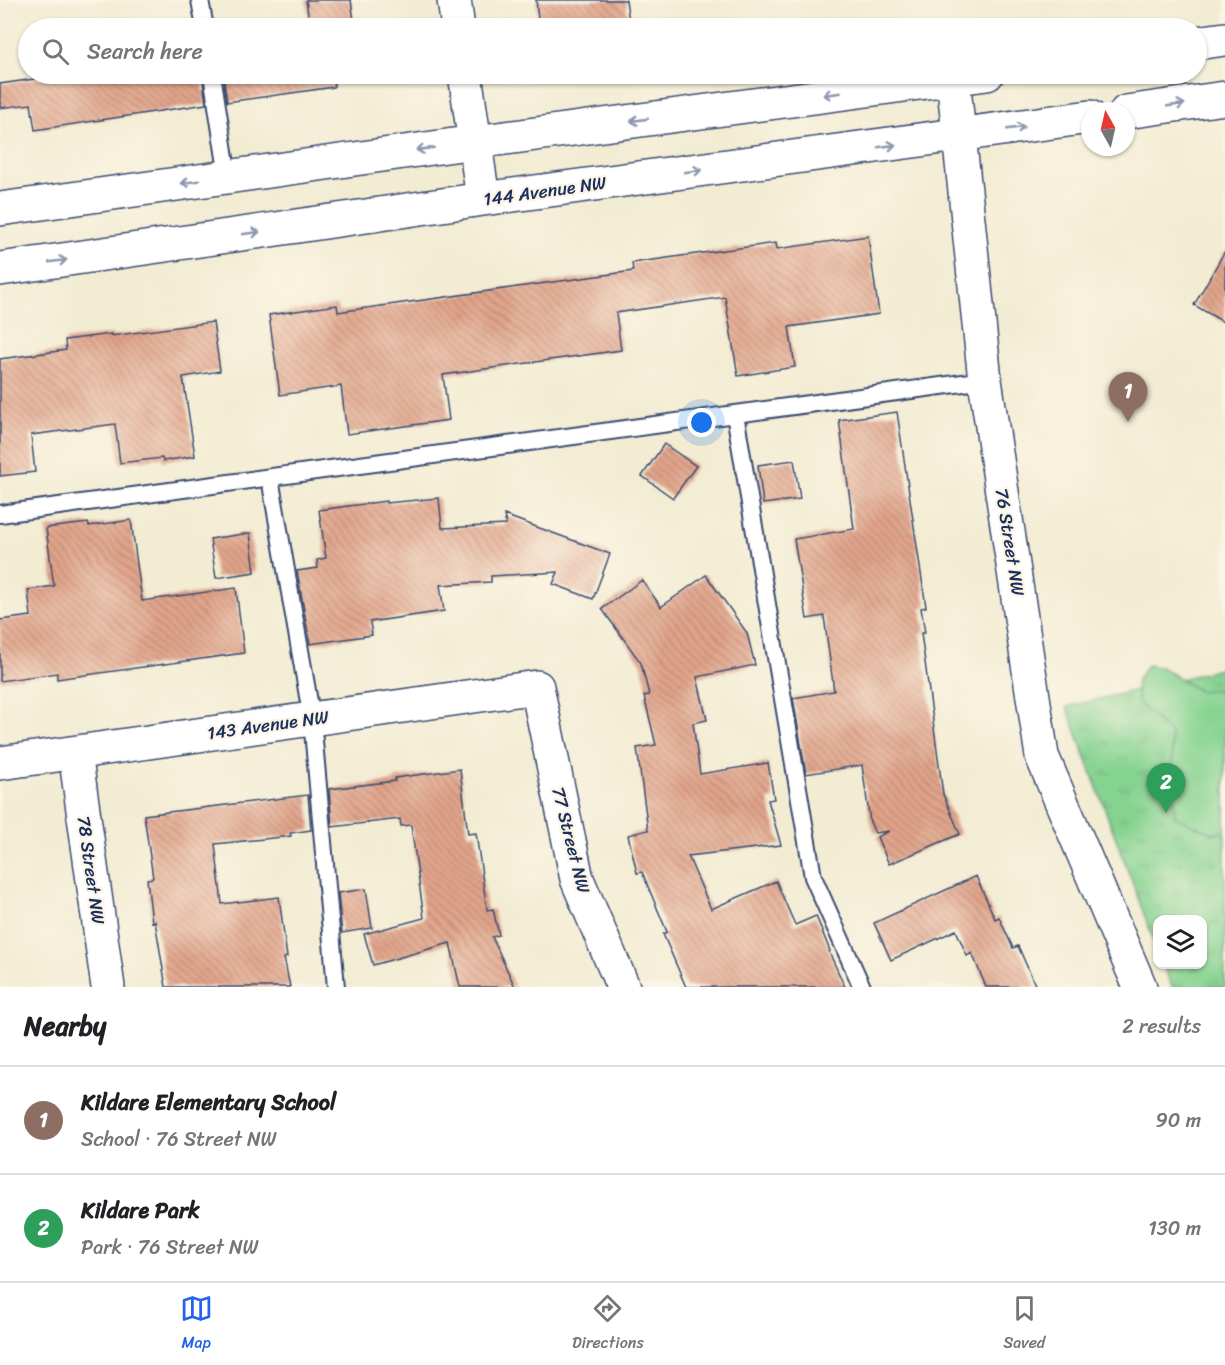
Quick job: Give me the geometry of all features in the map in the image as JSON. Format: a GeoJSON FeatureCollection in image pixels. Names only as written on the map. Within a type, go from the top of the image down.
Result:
{"type":"FeatureCollection","features":[{"type":"Feature","properties":{"kind":"street"},"geometry":{"type":"LineString","coordinates":[[454,0],[457,18]]}},
{"type":"Feature","properties":{"kind":"street"},"geometry":{"type":"LineString","coordinates":[[1207,42],[1225,39]]}},
{"type":"Feature","properties":{"kind":"street"},"geometry":{"type":"LineString","coordinates":[[466,84],[483,199]]}},
{"type":"Feature","properties":{"kind":"street"},"geometry":{"type":"LineString","coordinates":[[0,209],[908,84]]}},
{"type":"Feature","properties":{"kind":"street","name":"76 Street NW"},"geometry":{"type":"LineString","coordinates":[[954,84],[985,380],[1042,756],[1140,987]]}},
{"type":"Feature","properties":{"kind":"street"},"geometry":{"type":"LineString","coordinates":[[1135,111],[1225,98]]}},
{"type":"Feature","properties":{"kind":"street","name":"144 Avenue NW"},"geometry":{"type":"LineString","coordinates":[[0,269],[483,199],[1081,118]]}},
{"type":"Feature","properties":{"kind":"street","name":"143 Avenue NW"},"geometry":{"type":"LineString","coordinates":[[0,764],[537,687]]}},
{"type":"Feature","properties":{"kind":"street","name":"77 Street NW"},"geometry":{"type":"LineString","coordinates":[[537,687],[577,879],[623,987]]}},
{"type":"Feature","properties":{"kind":"street","name":"78 Street NW"},"geometry":{"type":"LineString","coordinates":[[75,753],[108,987]]}},
{"type":"Feature","properties":{"kind":"lane"},"geometry":{"type":"LineString","coordinates":[[200,0],[203,18]]}},
{"type":"Feature","properties":{"kind":"lane"},"geometry":{"type":"LineString","coordinates":[[214,84],[228,177]]}},
{"type":"Feature","properties":{"kind":"lane"},"geometry":{"type":"LineString","coordinates":[[0,514],[985,380]]}},
{"type":"Feature","properties":{"kind":"lane"},"geometry":{"type":"LineString","coordinates":[[735,414],[813,877],[862,987]]}},
{"type":"Feature","properties":{"kind":"lane"},"geometry":{"type":"LineString","coordinates":[[270,478],[312,719],[336,987]]}},
{"type":"Feature","properties":{"kind":"green space"},"geometry":{"type":"Polygon","coordinates":[[[1147,665],[1163,668],[1199,691],[1225,689],[1225,832],[1212,833],[1175,817],[1171,733],[1138,703],[1136,682],[1147,665]]]}},
{"type":"Feature","properties":{"kind":"green space"},"geometry":{"type":"Polygon","coordinates":[[[1225,668],[1225,987],[1172,987],[1165,969],[1207,969],[1207,915],[1153,915],[1153,938],[1067,707],[1225,668]]]}},
{"type":"Feature","properties":{"kind":"building"},"geometry":{"type":"Polygon","coordinates":[[[306,0],[351,0],[354,18],[309,18],[306,0]]]}},
{"type":"Feature","properties":{"kind":"building"},"geometry":{"type":"Polygon","coordinates":[[[536,0],[626,0],[629,18],[538,18],[536,0]]]}},
{"type":"Feature","properties":{"kind":"building"},"geometry":{"type":"Polygon","coordinates":[[[18,81],[18,84],[203,84],[206,104],[35,130],[31,104],[0,108],[0,84],[18,81]]]}},
{"type":"Feature","properties":{"kind":"building"},"geometry":{"type":"Polygon","coordinates":[[[224,84],[334,84],[334,87],[227,102],[224,84]]]}},
{"type":"Feature","properties":{"kind":"building"},"geometry":{"type":"Polygon","coordinates":[[[868,236],[879,314],[789,327],[795,367],[738,376],[725,297],[616,313],[621,350],[443,375],[449,420],[347,434],[341,386],[280,395],[269,315],[337,305],[338,312],[633,271],[632,263],[776,243],[777,249],[868,236]]]}},
{"type":"Feature","properties":{"kind":"building"},"geometry":{"type":"Polygon","coordinates":[[[1225,251],[1225,323],[1194,305],[1225,251]]]}},
{"type":"Feature","properties":{"kind":"building"},"geometry":{"type":"Polygon","coordinates":[[[213,322],[220,371],[183,377],[195,456],[163,461],[162,458],[120,463],[115,424],[31,435],[35,472],[0,476],[0,359],[66,350],[65,340],[213,322]]]}},
{"type":"Feature","properties":{"kind":"building"},"geometry":{"type":"Polygon","coordinates":[[[897,412],[926,607],[921,608],[925,633],[921,633],[943,794],[960,834],[889,864],[877,837],[889,831],[875,833],[870,822],[862,765],[806,774],[793,698],[834,691],[824,616],[807,619],[794,539],[854,529],[839,420],[897,412]]]}},
{"type":"Feature","properties":{"kind":"building"},"geometry":{"type":"Polygon","coordinates":[[[664,444],[696,466],[673,498],[642,476],[664,444]]]}},
{"type":"Feature","properties":{"kind":"building"},"geometry":{"type":"Polygon","coordinates":[[[794,460],[800,499],[763,504],[758,465],[794,460]]]}},
{"type":"Feature","properties":{"kind":"building"},"geometry":{"type":"Polygon","coordinates":[[[439,498],[442,528],[506,525],[504,515],[610,554],[593,599],[553,584],[558,572],[491,576],[491,582],[440,585],[444,611],[370,622],[372,635],[310,644],[297,571],[318,568],[317,560],[326,558],[319,510],[386,501],[386,503],[439,498]]]}},
{"type":"Feature","properties":{"kind":"building"},"geometry":{"type":"Polygon","coordinates":[[[131,520],[142,601],[236,588],[244,653],[57,679],[57,673],[0,681],[0,620],[31,616],[28,590],[54,586],[46,528],[88,523],[89,526],[131,520]]]}},
{"type":"Feature","properties":{"kind":"building"},"geometry":{"type":"Polygon","coordinates":[[[250,533],[255,572],[216,578],[210,539],[250,533]]]}},
{"type":"Feature","properties":{"kind":"building"},"geometry":{"type":"Polygon","coordinates":[[[706,575],[747,633],[755,665],[697,677],[707,720],[693,723],[700,774],[768,763],[774,799],[768,800],[781,845],[688,856],[711,909],[776,881],[795,925],[816,916],[845,987],[686,987],[663,934],[667,932],[642,872],[637,873],[628,835],[648,830],[637,748],[656,745],[644,696],[649,695],[641,663],[602,609],[642,580],[661,607],[706,575]]]}},
{"type":"Feature","properties":{"kind":"building"},"geometry":{"type":"Polygon","coordinates":[[[460,769],[468,834],[476,833],[487,910],[493,909],[499,935],[492,937],[515,987],[460,987],[450,943],[373,965],[364,934],[424,918],[411,825],[401,826],[400,819],[332,827],[329,789],[395,781],[395,778],[460,769]]]}},
{"type":"Feature","properties":{"kind":"building"},"geometry":{"type":"Polygon","coordinates":[[[308,795],[311,830],[290,833],[291,836],[215,844],[222,904],[279,897],[287,957],[284,958],[290,987],[166,987],[155,921],[152,922],[147,879],[153,878],[144,815],[308,795]]]}},
{"type":"Feature","properties":{"kind":"building"},"geometry":{"type":"Polygon","coordinates":[[[976,876],[995,919],[999,917],[1013,948],[1018,946],[1036,987],[986,987],[972,953],[967,956],[956,930],[891,960],[874,923],[976,876]]]}},
{"type":"Feature","properties":{"kind":"building"},"geometry":{"type":"Polygon","coordinates":[[[366,889],[372,928],[342,933],[338,893],[366,889]]]}},
{"type":"Feature","properties":{"kind":"place","name":"Kildare Elementary School"},"geometry":{"type":"Point","coordinates":[1128,422]}},
{"type":"Feature","properties":{"kind":"place","name":"Kildare Park"},"geometry":{"type":"Point","coordinates":[1166,813]}}]}
